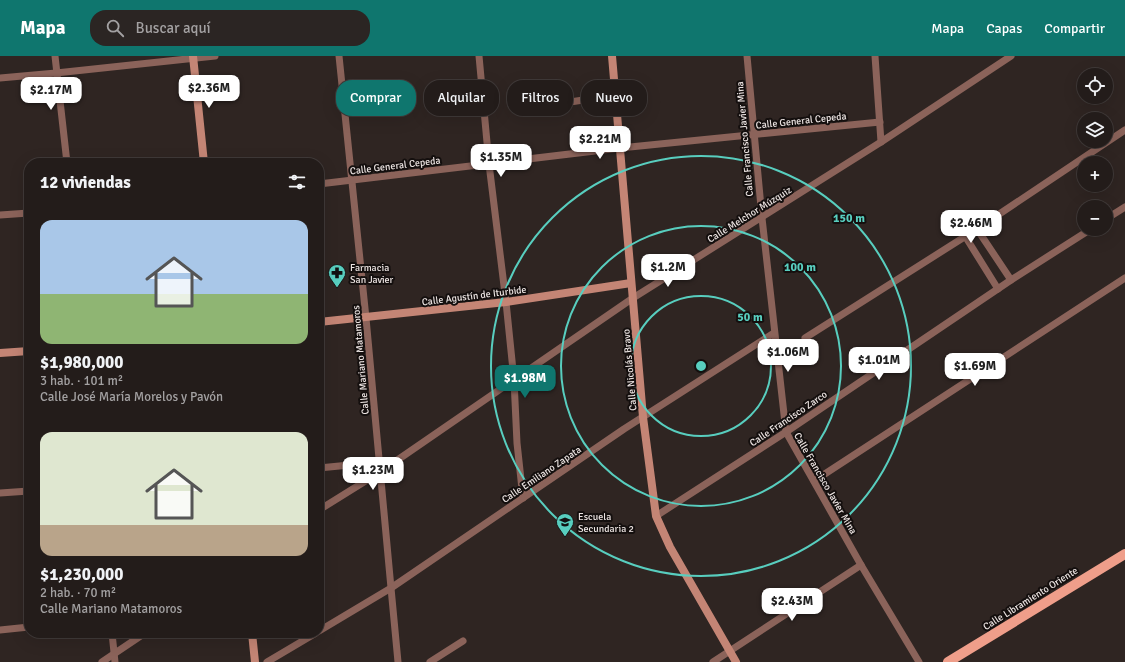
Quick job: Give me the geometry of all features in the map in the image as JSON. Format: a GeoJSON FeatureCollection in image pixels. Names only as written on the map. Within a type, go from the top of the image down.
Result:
{"type":"FeatureCollection","features":[{"type":"Feature","properties":{"kind":"main road","name":"Calle Libramiento Oriente"},"geometry":{"type":"LineString","coordinates":[[948,662],[1125,554]]}},
{"type":"Feature","properties":{"kind":"street"},"geometry":{"type":"LineString","coordinates":[[55,56],[66,158]]}},
{"type":"Feature","properties":{"kind":"street"},"geometry":{"type":"LineString","coordinates":[[0,78],[193,57],[215,56]]}},
{"type":"Feature","properties":{"kind":"street","name":"Calle Mariano Matamoros"},"geometry":{"type":"LineString","coordinates":[[339,56],[366,318],[398,662]]}},
{"type":"Feature","properties":{"kind":"street"},"geometry":{"type":"LineString","coordinates":[[479,56],[489,164],[514,380],[517,443],[523,498]]}},
{"type":"Feature","properties":{"kind":"street","name":"Calle Nicolás Bravo"},"geometry":{"type":"LineString","coordinates":[[612,56],[614,80]]}},
{"type":"Feature","properties":{"kind":"street","name":"Calle Francisco Javier Mina"},"geometry":{"type":"LineString","coordinates":[[747,56],[762,218],[786,432],[861,565],[919,662]]}},
{"type":"Feature","properties":{"kind":"street"},"geometry":{"type":"LineString","coordinates":[[875,56],[880,142]]}},
{"type":"Feature","properties":{"kind":"street","name":"Calle Melchor Múzquiz"},"geometry":{"type":"LineString","coordinates":[[324,507],[380,472],[633,298],[762,218],[1011,56]]}},
{"type":"Feature","properties":{"kind":"street"},"geometry":{"type":"LineString","coordinates":[[193,57],[203,158]]}},
{"type":"Feature","properties":{"kind":"street","name":"Calle Nicolás Bravo"},"geometry":{"type":"LineString","coordinates":[[618,116],[643,417],[656,516],[670,547],[736,662]]}},
{"type":"Feature","properties":{"kind":"street","name":"Calle General Cepeda"},"geometry":{"type":"LineString","coordinates":[[324,184],[620,148],[880,122]]}},
{"type":"Feature","properties":{"kind":"street"},"geometry":{"type":"LineString","coordinates":[[805,338],[977,229],[1125,130]]}},
{"type":"Feature","properties":{"kind":"street"},"geometry":{"type":"LineString","coordinates":[[1113,215],[1125,207]]}},
{"type":"Feature","properties":{"kind":"street"},"geometry":{"type":"LineString","coordinates":[[0,215],[24,213]]}},
{"type":"Feature","properties":{"kind":"street"},"geometry":{"type":"LineString","coordinates":[[977,229],[1011,280]]}},
{"type":"Feature","properties":{"kind":"street"},"geometry":{"type":"LineString","coordinates":[[965,236],[998,289]]}},
{"type":"Feature","properties":{"kind":"street","name":"Calle Francisco Zarco"},"geometry":{"type":"LineString","coordinates":[[656,516],[786,432],[1011,280],[1080,236]]}},
{"type":"Feature","properties":{"kind":"street"},"geometry":{"type":"LineString","coordinates":[[814,481],[1125,278]]}},
{"type":"Feature","properties":{"kind":"street","name":"Calle Agustín de Iturbide"},"geometry":{"type":"LineString","coordinates":[[324,322],[506,302],[631,283]]}},
{"type":"Feature","properties":{"kind":"street","name":"Calle Emiliano Zapata"},"geometry":{"type":"LineString","coordinates":[[324,628],[390,588],[643,417],[774,333]]}},
{"type":"Feature","properties":{"kind":"street"},"geometry":{"type":"LineString","coordinates":[[0,353],[24,351]]}},
{"type":"Feature","properties":{"kind":"street"},"geometry":{"type":"LineString","coordinates":[[324,468],[380,462]]}},
{"type":"Feature","properties":{"kind":"street"},"geometry":{"type":"LineString","coordinates":[[0,493],[24,491]]}},
{"type":"Feature","properties":{"kind":"street"},"geometry":{"type":"LineString","coordinates":[[712,662],[861,565]]}},
{"type":"Feature","properties":{"kind":"street"},"geometry":{"type":"LineString","coordinates":[[0,630],[24,628]]}},
{"type":"Feature","properties":{"kind":"street"},"geometry":{"type":"LineString","coordinates":[[112,638],[115,662]]}},
{"type":"Feature","properties":{"kind":"street"},"geometry":{"type":"LineString","coordinates":[[102,662],[138,638]]}},
{"type":"Feature","properties":{"kind":"street"},"geometry":{"type":"LineString","coordinates":[[253,638],[255,662]]}},
{"type":"Feature","properties":{"kind":"street"},"geometry":{"type":"LineString","coordinates":[[267,662],[308,638]]}},
{"type":"Feature","properties":{"kind":"street"},"geometry":{"type":"LineString","coordinates":[[430,662],[463,641]]}},
{"type":"Feature","properties":{"kind":"place","name":"Farmacia San Javier"},"geometry":{"type":"Point","coordinates":[337,288]}},
{"type":"Feature","properties":{"kind":"place","name":"Escuela Secundaria 2"},"geometry":{"type":"Point","coordinates":[565,537]}}]}
